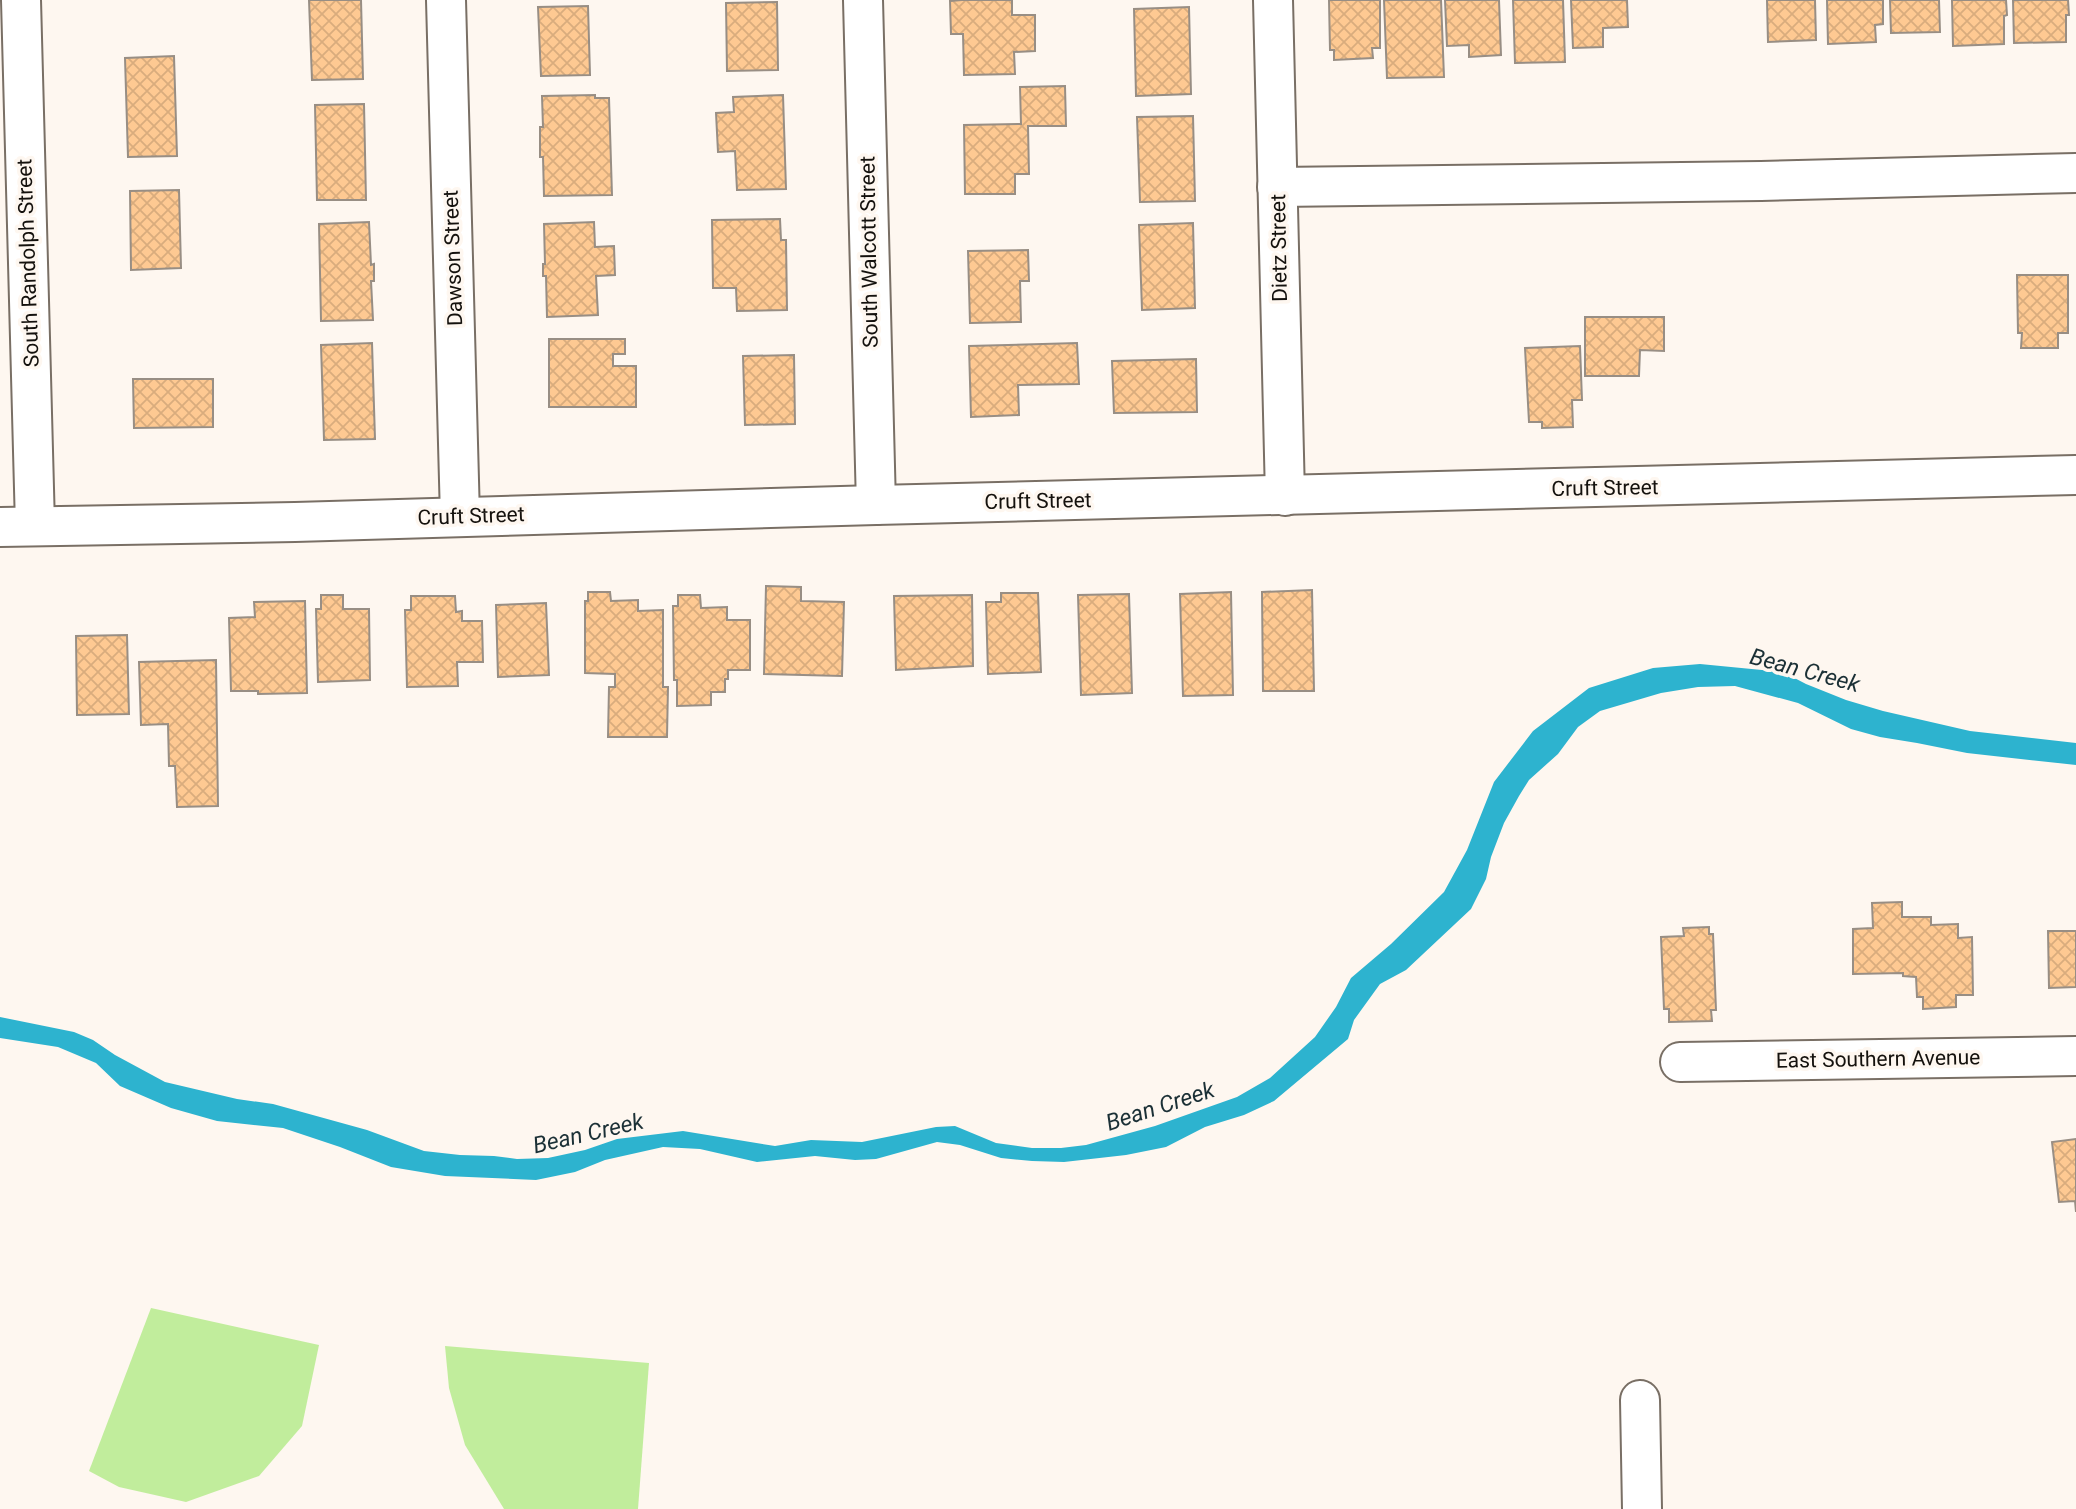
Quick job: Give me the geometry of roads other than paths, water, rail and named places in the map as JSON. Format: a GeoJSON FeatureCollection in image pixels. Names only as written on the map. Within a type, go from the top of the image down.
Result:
{"type":"FeatureCollection","features":[{"type":"Feature","properties":{"kind":"street","name":"South Randolph Street"},"geometry":{"type":"LineString","coordinates":[[18,527],[21,0]]}},
{"type":"Feature","properties":{"kind":"street","name":"Dawson Street"},"geometry":{"type":"LineString","coordinates":[[446,0],[460,517]]}},
{"type":"Feature","properties":{"kind":"street","name":"South Walcott Street"},"geometry":{"type":"LineString","coordinates":[[863,0],[876,505]]}},
{"type":"Feature","properties":{"kind":"street","name":"Dietz Street"},"geometry":{"type":"LineString","coordinates":[[1273,0],[1285,496]]}},
{"type":"Feature","properties":{"kind":"street"},"geometry":{"type":"LineString","coordinates":[[1277,187],[1670,183],[2076,173]]}},
{"type":"Feature","properties":{"kind":"street","name":"Cruft Street"},"geometry":{"type":"LineString","coordinates":[[18,527],[2076,475]]}},
{"type":"Feature","properties":{"kind":"street","name":"East Southern Avenue"},"geometry":{"type":"LineString","coordinates":[[1681,1062],[2076,1056]]}},
{"type":"Feature","properties":{"kind":"street"},"geometry":{"type":"LineString","coordinates":[[1640,1399],[1643,1509]]}},
{"type":"Feature","properties":{"kind":"water","name":"Bean Creek"},"geometry":{"type":"Polygon","coordinates":[[[1700,664],[1783,672],[1846,700],[1970,731],[2076,743],[2076,765],[1967,753],[1880,737],[1851,729],[1798,703],[1735,686],[1698,687],[1661,693],[1600,711],[1578,727],[1558,754],[1529,780],[1504,823],[1486,879],[1471,909],[1406,970],[1380,984],[1354,1020],[1348,1039],[1274,1101],[1244,1115],[1205,1127],[1166,1147],[1126,1155],[1064,1162],[1032,1161],[1001,1158],[960,1145],[937,1142],[876,1159],[815,1156],[757,1162],[700,1149],[663,1147],[536,1180],[445,1176],[391,1167],[283,1128],[217,1121],[171,1108],[120,1086],[96,1063],[58,1047],[0,1038],[0,1017],[74,1032],[93,1040],[165,1082],[237,1099],[273,1104],[367,1130],[424,1151],[460,1155],[548,1158],[585,1150],[617,1139],[683,1131],[775,1146],[811,1140],[862,1142],[936,1127],[955,1126],[996,1143],[1032,1148],[1086,1145],[1155,1126],[1237,1097],[1270,1078],[1315,1037],[1336,1007],[1351,978],[1391,944],[1444,892],[1467,850],[1494,782],[1533,731],[1589,688],[1653,668],[1700,664]]]}}]}
